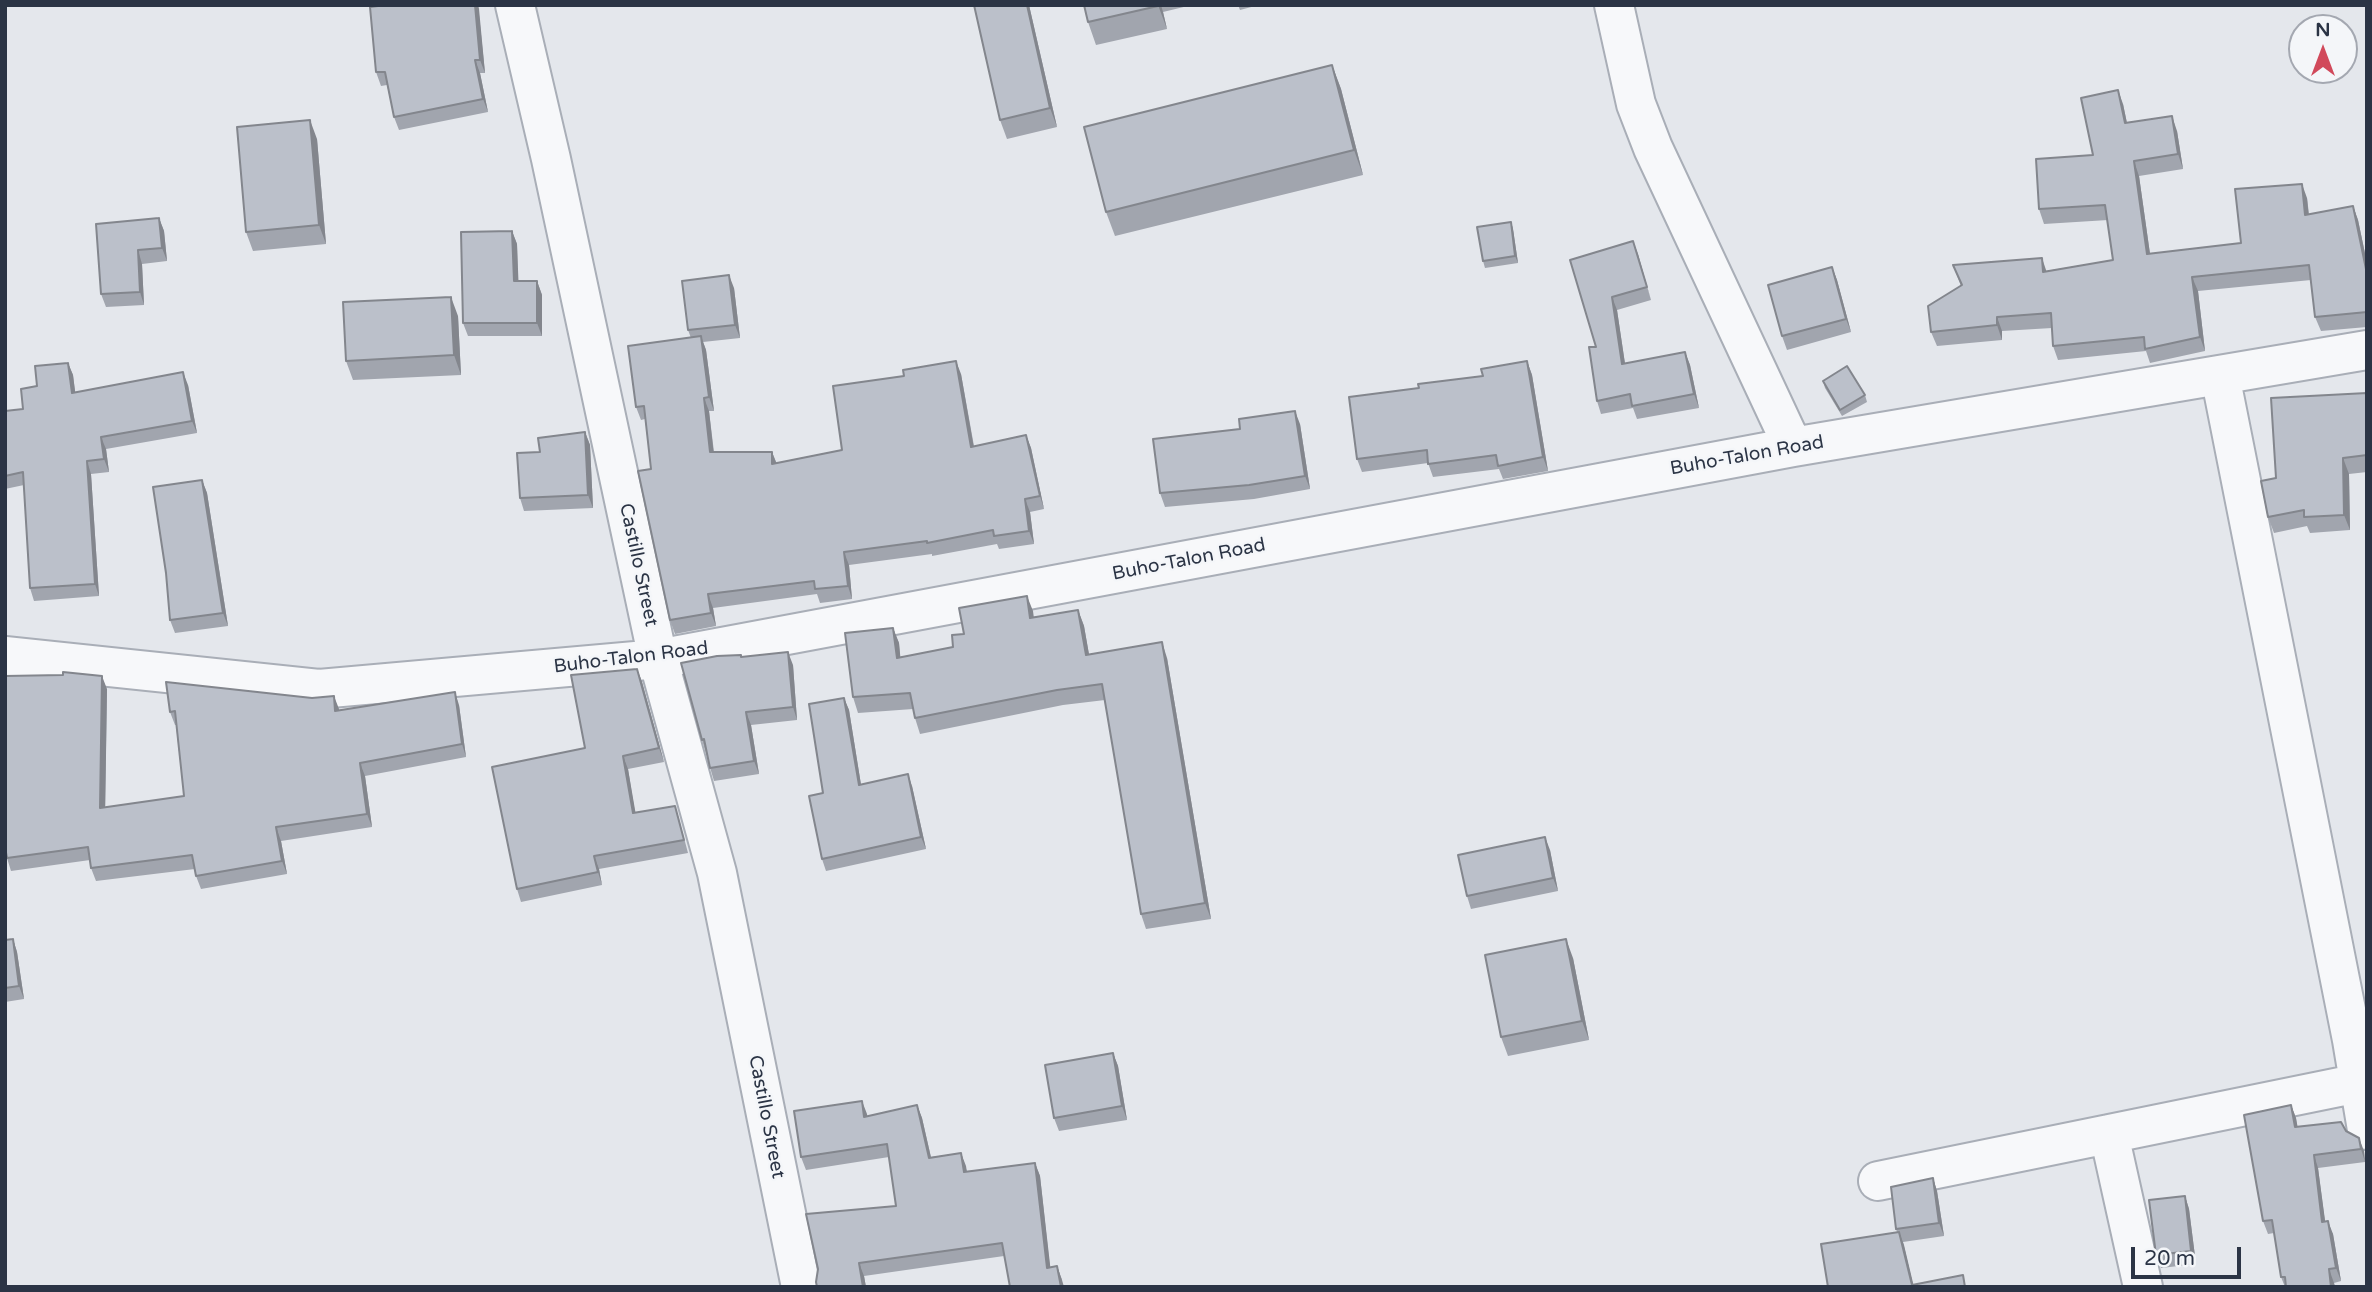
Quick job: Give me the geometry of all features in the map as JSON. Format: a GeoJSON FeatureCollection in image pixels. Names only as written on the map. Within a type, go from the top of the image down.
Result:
{"type":"FeatureCollection","features":[{"type":"Feature","properties":{"kind":"street","name":"Castillo Street"},"geometry":{"type":"LineString","coordinates":[[515,5],[551,159],[658,659],[717,873],[800,1287]]}},
{"type":"Feature","properties":{"kind":"street"},"geometry":{"type":"LineString","coordinates":[[1615,5],[1636,104],[1653,148],[1793,447]]}},
{"type":"Feature","properties":{"kind":"street","name":"Buho-Talon Road"},"geometry":{"type":"LineString","coordinates":[[5,656],[319,689],[658,659],[1793,447],[2367,349]]}},
{"type":"Feature","properties":{"kind":"street"},"geometry":{"type":"LineString","coordinates":[[2220,374],[2367,1130]]}},
{"type":"Feature","properties":{"kind":"street"},"geometry":{"type":"LineString","coordinates":[[1878,1181],[2359,1083]]}},
{"type":"Feature","properties":{"kind":"street"},"geometry":{"type":"LineString","coordinates":[[2109,1134],[2143,1287]]}},
{"type":"Feature","properties":{"kind":"building"},"geometry":{"type":"Polygon","coordinates":[[[475,5],[480,60],[475,60],[483,99],[394,117],[385,72],[376,72],[370,7],[475,5]]]}},
{"type":"Feature","properties":{"kind":"building"},"geometry":{"type":"Polygon","coordinates":[[[974,5],[1027,5],[1050,108],[1000,120],[974,5]]]}},
{"type":"Feature","properties":{"kind":"building"},"geometry":{"type":"Polygon","coordinates":[[[1084,5],[1158,5],[1158,6],[1088,22],[1084,5]]]}},
{"type":"Feature","properties":{"kind":"building"},"geometry":{"type":"Polygon","coordinates":[[[1332,65],[1354,150],[1106,212],[1084,127],[1332,65]]]}},
{"type":"Feature","properties":{"kind":"building"},"geometry":{"type":"Polygon","coordinates":[[[2118,90],[2125,123],[2172,116],[2178,154],[2134,161],[2147,254],[2241,243],[2235,189],[2302,184],[2305,215],[2353,206],[2367,274],[2367,312],[2315,317],[2309,265],[2192,277],[2200,337],[2145,349],[2144,337],[2053,346],[2051,313],[1997,317],[1997,325],[1931,332],[1928,306],[1962,285],[1953,265],[2042,258],[2043,272],[2113,260],[2105,205],[2039,209],[2036,159],[2093,155],[2081,98],[2118,90]]]}},
{"type":"Feature","properties":{"kind":"building"},"geometry":{"type":"Polygon","coordinates":[[[310,120],[319,225],[246,232],[237,127],[310,120]]]}},
{"type":"Feature","properties":{"kind":"building"},"geometry":{"type":"Polygon","coordinates":[[[159,218],[162,248],[138,250],[140,292],[101,294],[96,224],[159,218]]]}},
{"type":"Feature","properties":{"kind":"building"},"geometry":{"type":"Polygon","coordinates":[[[1511,222],[1515,256],[1483,261],[1477,227],[1511,222]]]}},
{"type":"Feature","properties":{"kind":"building"},"geometry":{"type":"Polygon","coordinates":[[[512,231],[514,281],[537,281],[537,323],[463,323],[461,232],[512,231]]]}},
{"type":"Feature","properties":{"kind":"building"},"geometry":{"type":"Polygon","coordinates":[[[1633,241],[1647,287],[1612,297],[1622,364],[1685,352],[1694,394],[1632,406],[1630,394],[1597,401],[1589,347],[1596,347],[1570,260],[1633,241]]]}},
{"type":"Feature","properties":{"kind":"building"},"geometry":{"type":"Polygon","coordinates":[[[1832,267],[1846,319],[1782,336],[1768,285],[1832,267]]]}},
{"type":"Feature","properties":{"kind":"building"},"geometry":{"type":"Polygon","coordinates":[[[729,275],[735,325],[688,330],[682,281],[729,275]]]}},
{"type":"Feature","properties":{"kind":"building"},"geometry":{"type":"Polygon","coordinates":[[[451,297],[454,355],[346,361],[343,302],[451,297]]]}},
{"type":"Feature","properties":{"kind":"building"},"geometry":{"type":"Polygon","coordinates":[[[701,336],[709,397],[704,398],[710,452],[772,452],[772,464],[842,450],[833,386],[904,376],[903,370],[956,361],[971,447],[1026,435],[1040,496],[1025,499],[1029,531],[994,536],[993,530],[927,543],[844,552],[848,586],[815,589],[814,581],[708,594],[711,613],[670,620],[638,471],[651,469],[644,406],[636,407],[628,346],[701,336]]]}},
{"type":"Feature","properties":{"kind":"building"},"geometry":{"type":"Polygon","coordinates":[[[1527,361],[1543,457],[1498,466],[1496,455],[1428,464],[1427,450],[1357,459],[1349,397],[1419,388],[1418,384],[1483,376],[1481,369],[1527,361]]]}},
{"type":"Feature","properties":{"kind":"building"},"geometry":{"type":"Polygon","coordinates":[[[68,363],[72,393],[183,372],[192,421],[101,437],[104,459],[87,461],[95,584],[30,588],[23,472],[5,476],[5,411],[23,409],[21,389],[37,386],[35,366],[68,363]]]}},
{"type":"Feature","properties":{"kind":"building"},"geometry":{"type":"Polygon","coordinates":[[[1847,366],[1865,395],[1840,410],[1823,381],[1847,366]]]}},
{"type":"Feature","properties":{"kind":"building"},"geometry":{"type":"Polygon","coordinates":[[[2367,393],[2367,455],[2343,458],[2344,515],[2304,517],[2304,510],[2268,517],[2261,481],[2276,478],[2271,398],[2367,393]]]}},
{"type":"Feature","properties":{"kind":"building"},"geometry":{"type":"Polygon","coordinates":[[[1295,411],[1305,476],[1249,485],[1160,493],[1153,439],[1240,429],[1239,419],[1295,411]]]}},
{"type":"Feature","properties":{"kind":"building"},"geometry":{"type":"Polygon","coordinates":[[[585,432],[588,495],[520,498],[517,453],[540,452],[538,438],[585,432]]]}},
{"type":"Feature","properties":{"kind":"building"},"geometry":{"type":"Polygon","coordinates":[[[202,480],[223,613],[170,620],[153,487],[202,480]]]}},
{"type":"Feature","properties":{"kind":"building"},"geometry":{"type":"Polygon","coordinates":[[[1027,596],[1030,618],[1078,610],[1086,655],[1162,642],[1205,903],[1141,914],[1102,684],[1057,690],[915,718],[910,693],[853,697],[845,633],[893,628],[897,658],[953,647],[952,635],[964,634],[959,608],[1027,596]]]}},
{"type":"Feature","properties":{"kind":"building"},"geometry":{"type":"Polygon","coordinates":[[[788,652],[793,707],[746,712],[754,761],[710,768],[681,663],[717,656],[741,657],[788,652]]]}},
{"type":"Feature","properties":{"kind":"building"},"geometry":{"type":"Polygon","coordinates":[[[637,669],[659,748],[623,756],[633,813],[675,806],[684,840],[594,856],[598,872],[517,889],[492,767],[585,748],[571,675],[637,669]]]}},
{"type":"Feature","properties":{"kind":"building"},"geometry":{"type":"Polygon","coordinates":[[[63,672],[102,676],[100,808],[184,796],[175,711],[170,712],[166,682],[312,698],[334,696],[335,711],[455,692],[462,744],[360,763],[367,814],[276,827],[282,861],[196,876],[192,855],[91,868],[88,847],[7,858],[5,676],[63,675],[63,672]]]}},
{"type":"Feature","properties":{"kind":"building"},"geometry":{"type":"Polygon","coordinates":[[[844,698],[859,785],[908,774],[921,837],[822,859],[809,796],[823,793],[809,704],[844,698]]]}},
{"type":"Feature","properties":{"kind":"building"},"geometry":{"type":"Polygon","coordinates":[[[1545,837],[1553,878],[1467,896],[1458,855],[1545,837]]]}},
{"type":"Feature","properties":{"kind":"building"},"geometry":{"type":"Polygon","coordinates":[[[13,939],[19,986],[5,988],[5,940],[13,939]]]}},
{"type":"Feature","properties":{"kind":"building"},"geometry":{"type":"Polygon","coordinates":[[[1566,939],[1582,1021],[1501,1037],[1485,955],[1566,939]]]}},
{"type":"Feature","properties":{"kind":"building"},"geometry":{"type":"Polygon","coordinates":[[[1113,1053],[1122,1106],[1054,1118],[1045,1065],[1113,1053]]]}},
{"type":"Feature","properties":{"kind":"building"},"geometry":{"type":"Polygon","coordinates":[[[862,1101],[864,1117],[917,1105],[929,1158],[961,1153],[964,1172],[1035,1163],[1047,1268],[1057,1266],[1061,1287],[1010,1287],[1002,1243],[859,1263],[863,1287],[817,1287],[818,1269],[806,1214],[896,1206],[887,1144],[801,1157],[794,1111],[862,1101]]]}},
{"type":"Feature","properties":{"kind":"building"},"geometry":{"type":"Polygon","coordinates":[[[2291,1105],[2295,1127],[2341,1122],[2346,1131],[2359,1138],[2361,1149],[2314,1155],[2322,1222],[2328,1221],[2336,1268],[2329,1269],[2331,1287],[2286,1287],[2285,1277],[2281,1277],[2272,1220],[2263,1221],[2244,1115],[2291,1105]]]}},
{"type":"Feature","properties":{"kind":"building"},"geometry":{"type":"Polygon","coordinates":[[[1933,1178],[1939,1223],[1896,1229],[1891,1187],[1933,1178]]]}},
{"type":"Feature","properties":{"kind":"building"},"geometry":{"type":"Polygon","coordinates":[[[2185,1196],[2191,1251],[2156,1255],[2149,1200],[2185,1196]]]}},
{"type":"Feature","properties":{"kind":"building"},"geometry":{"type":"Polygon","coordinates":[[[1899,1232],[1912,1285],[1963,1275],[1965,1287],[1828,1287],[1821,1244],[1899,1232]]]}}]}
